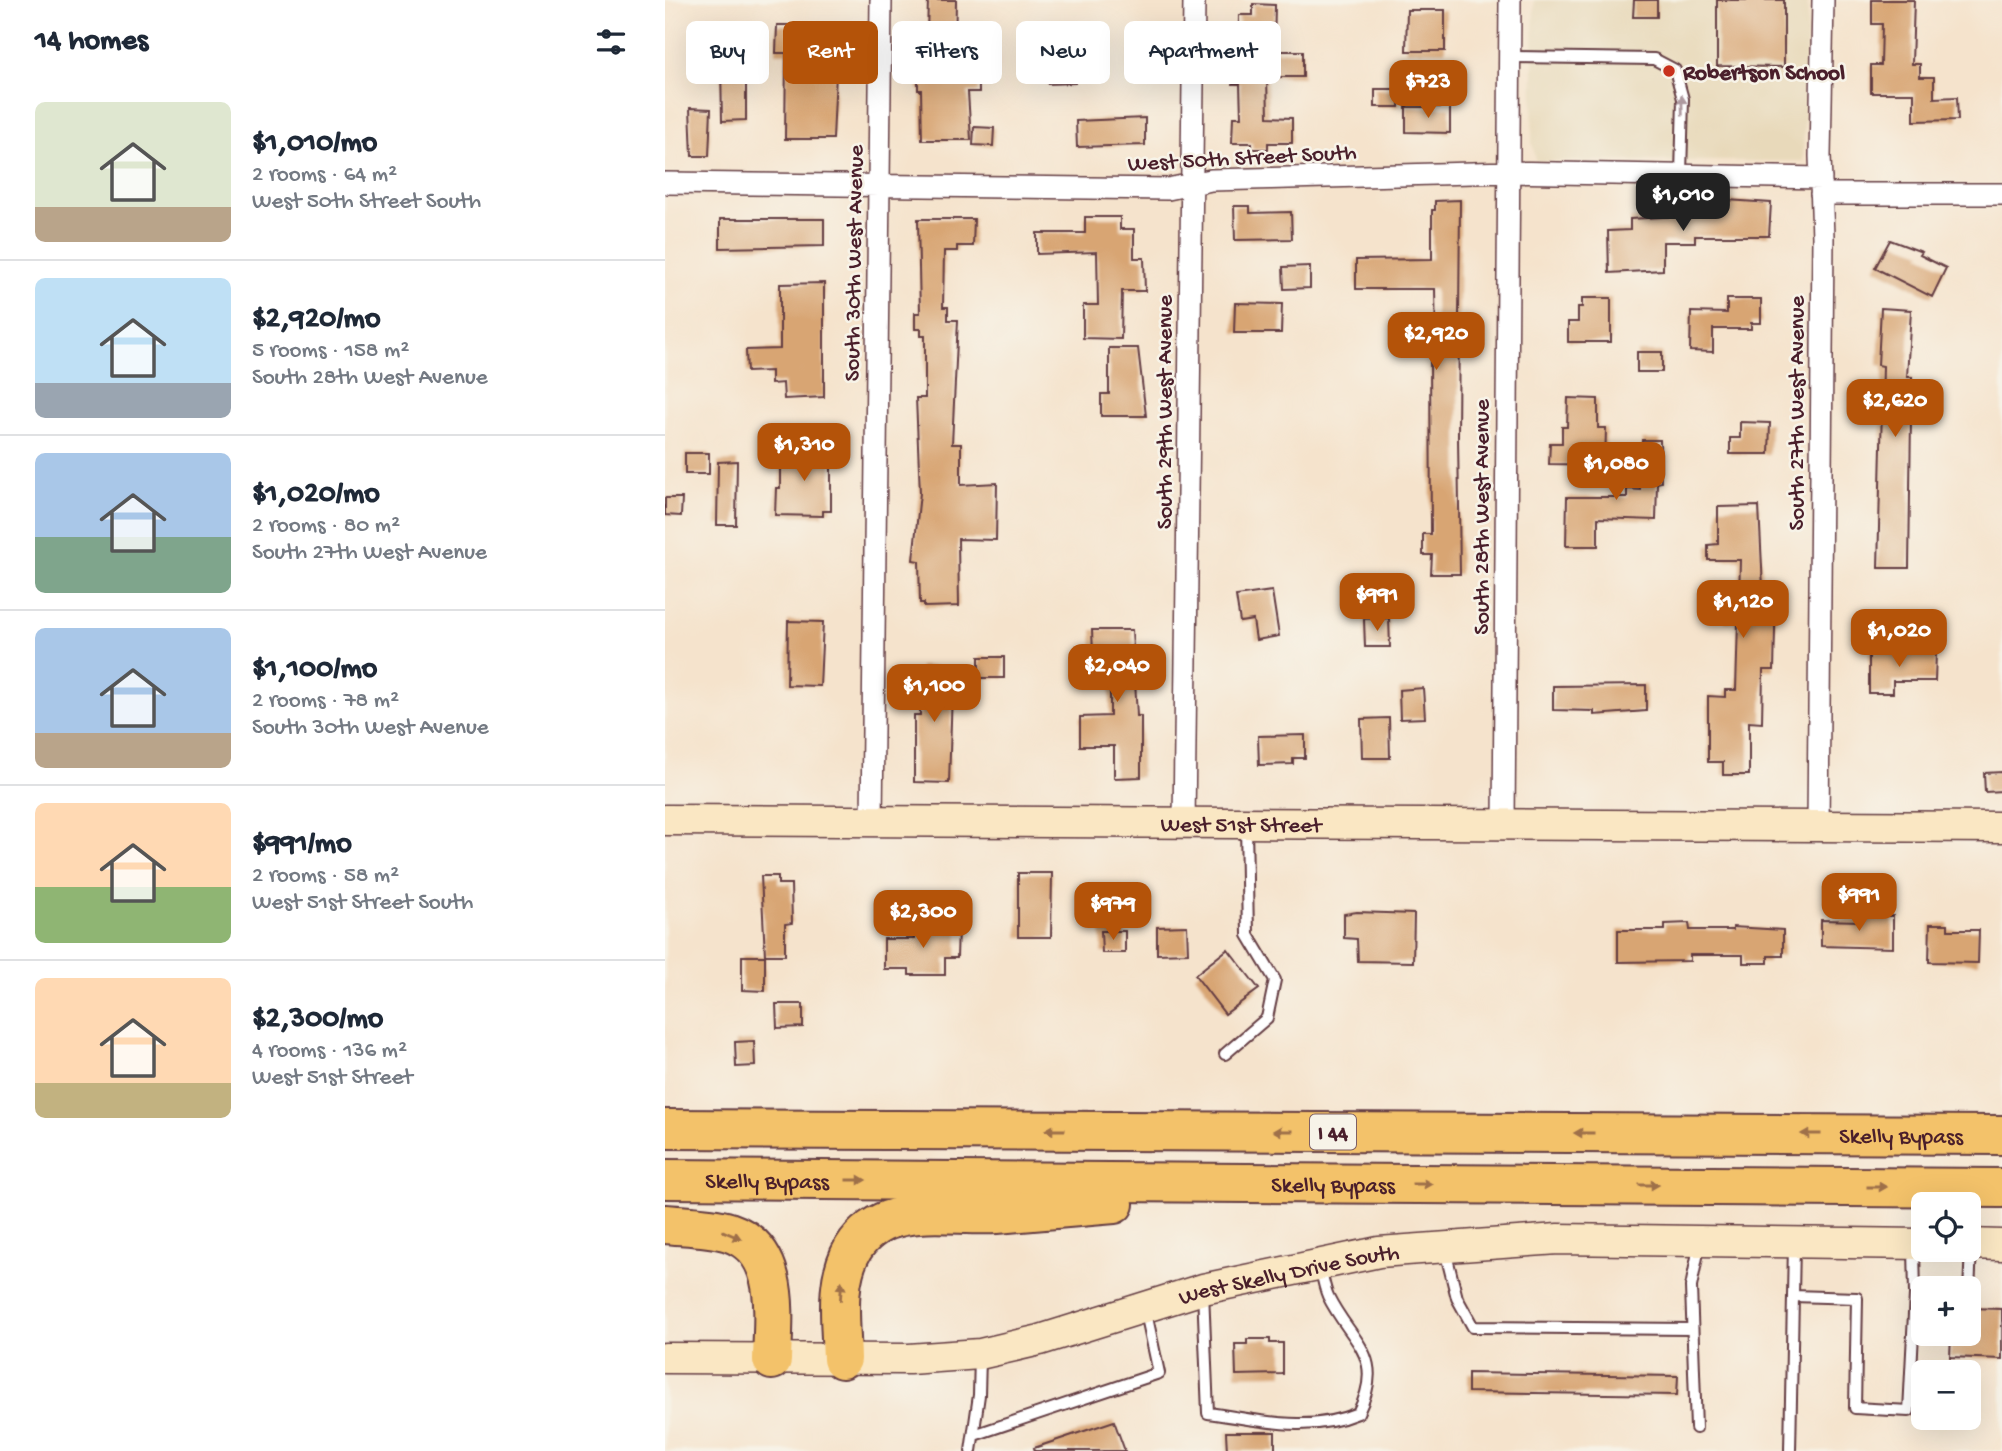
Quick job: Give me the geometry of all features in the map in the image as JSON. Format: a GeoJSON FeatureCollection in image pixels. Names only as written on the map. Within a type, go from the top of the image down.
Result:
{"type":"FeatureCollection","features":[{"type":"Feature","properties":{"kind":"highway","name":"Skelly Bypass"},"geometry":{"type":"LineString","coordinates":[[665,1129],[2002,1135]]}},
{"type":"Feature","properties":{"kind":"highway","name":"Skelly Bypass"},"geometry":{"type":"LineString","coordinates":[[665,1178],[2002,1188]]}},
{"type":"Feature","properties":{"kind":"highway"},"geometry":{"type":"LineString","coordinates":[[842,1359],[841,1286],[845,1266],[865,1234],[894,1218],[996,1214],[1354,1183]]}},
{"type":"Feature","properties":{"kind":"highway"},"geometry":{"type":"LineString","coordinates":[[665,1224],[731,1233],[756,1251],[772,1282],[772,1360]]}},
{"type":"Feature","properties":{"kind":"street","name":"South 30th West Avenue"},"geometry":{"type":"LineString","coordinates":[[872,821],[881,0]]}},
{"type":"Feature","properties":{"kind":"street","name":"South 29th West Avenue"},"geometry":{"type":"LineString","coordinates":[[1184,824],[1194,0]]}},
{"type":"Feature","properties":{"kind":"street","name":"South 28th West Avenue"},"geometry":{"type":"LineString","coordinates":[[1504,825],[1510,0]]}},
{"type":"Feature","properties":{"kind":"street","name":"South 27th West Avenue"},"geometry":{"type":"LineString","coordinates":[[1818,827],[1823,0]]}},
{"type":"Feature","properties":{"kind":"street","name":"West 50th Street South"},"geometry":{"type":"LineString","coordinates":[[665,183],[1168,189],[1211,180],[1509,172],[1681,174],[1821,186],[2002,194]]}},
{"type":"Feature","properties":{"kind":"street","name":"West 51st Street"},"geometry":{"type":"LineString","coordinates":[[665,820],[2002,827]]}},
{"type":"Feature","properties":{"kind":"street","name":"West Skelly Drive South"},"geometry":{"type":"LineString","coordinates":[[665,1358],[772,1360],[980,1354],[1040,1340],[1203,1289],[1319,1262],[1379,1252],[1558,1239],[1911,1244]]}},
{"type":"Feature","properties":{"kind":"street"},"geometry":{"type":"LineString","coordinates":[[1981,1244],[2002,1245]]}},
{"type":"Feature","properties":{"kind":"lane"},"geometry":{"type":"LineString","coordinates":[[1510,57],[1654,59],[1675,70],[1683,99],[1681,174]]}},
{"type":"Feature","properties":{"kind":"lane"},"geometry":{"type":"LineString","coordinates":[[1225,1054],[1267,1018],[1275,980],[1248,935],[1246,824]]}},
{"type":"Feature","properties":{"kind":"lane"},"geometry":{"type":"LineString","coordinates":[[1696,1428],[1691,1287],[1700,1240]]}},
{"type":"Feature","properties":{"kind":"lane"},"geometry":{"type":"LineString","coordinates":[[1790,1451],[1794,1244]]}},
{"type":"Feature","properties":{"kind":"lane"},"geometry":{"type":"LineString","coordinates":[[1445,1246],[1457,1298],[1473,1327],[1692,1329]]}},
{"type":"Feature","properties":{"kind":"lane"},"geometry":{"type":"LineString","coordinates":[[1203,1289],[1208,1413],[1310,1426],[1333,1423],[1358,1413],[1370,1384],[1364,1354],[1328,1296],[1319,1262]]}},
{"type":"Feature","properties":{"kind":"lane"},"geometry":{"type":"LineString","coordinates":[[1793,1296],[1857,1298],[1855,1408],[1909,1411],[1915,1346]]}},
{"type":"Feature","properties":{"kind":"lane"},"geometry":{"type":"LineString","coordinates":[[974,1435],[1159,1373],[1145,1306]]}},
{"type":"Feature","properties":{"kind":"lane"},"geometry":{"type":"LineString","coordinates":[[971,1451],[980,1354]]}},
{"type":"Feature","properties":{"kind":"shaded area","name":"Robertson School"},"geometry":{"type":"Polygon","coordinates":[[[1534,0],[1808,0],[1803,161],[1536,161],[1532,142],[1534,0]]]}},
{"type":"Feature","properties":{"kind":"building"},"geometry":{"type":"Polygon","coordinates":[[[928,0],[956,0],[956,21],[927,21],[928,0]]]}},
{"type":"Feature","properties":{"kind":"building"},"geometry":{"type":"Polygon","coordinates":[[[1634,0],[1657,0],[1657,17],[1633,17],[1634,0]]]}},
{"type":"Feature","properties":{"kind":"building"},"geometry":{"type":"Polygon","coordinates":[[[1717,0],[1784,0],[1784,67],[1717,66],[1717,0]]]}},
{"type":"Feature","properties":{"kind":"building"},"geometry":{"type":"Polygon","coordinates":[[[1872,0],[1914,0],[1912,64],[1920,64],[1920,77],[1934,77],[1934,98],[1957,97],[1958,120],[1914,121],[1914,93],[1871,93],[1871,65],[1881,65],[1882,24],[1872,24],[1872,0]]]}},
{"type":"Feature","properties":{"kind":"building"},"geometry":{"type":"Polygon","coordinates":[[[1253,4],[1275,5],[1275,21],[1239,21],[1239,15],[1253,15],[1253,4]]]}},
{"type":"Feature","properties":{"kind":"building"},"geometry":{"type":"Polygon","coordinates":[[[1407,10],[1445,10],[1445,51],[1406,51],[1407,10]]]}},
{"type":"Feature","properties":{"kind":"building"},"geometry":{"type":"Polygon","coordinates":[[[777,25],[783,25],[783,53],[776,53],[777,25]]]}},
{"type":"Feature","properties":{"kind":"building"},"geometry":{"type":"Polygon","coordinates":[[[1281,51],[1303,51],[1303,77],[1281,77],[1281,51]]]}},
{"type":"Feature","properties":{"kind":"building"},"geometry":{"type":"Polygon","coordinates":[[[721,84],[746,84],[746,120],[722,121],[721,84]]]}},
{"type":"Feature","properties":{"kind":"building"},"geometry":{"type":"Polygon","coordinates":[[[786,84],[836,84],[833,139],[785,139],[786,84]]]}},
{"type":"Feature","properties":{"kind":"building"},"geometry":{"type":"Polygon","coordinates":[[[918,84],[979,84],[979,92],[968,92],[971,140],[922,140],[921,90],[918,90],[918,84]]]}},
{"type":"Feature","properties":{"kind":"building"},"geometry":{"type":"Polygon","coordinates":[[[1240,84],[1267,84],[1268,117],[1292,118],[1292,143],[1268,143],[1268,149],[1252,149],[1252,143],[1232,143],[1233,117],[1241,117],[1240,84]]]}},
{"type":"Feature","properties":{"kind":"building"},"geometry":{"type":"Polygon","coordinates":[[[1375,89],[1400,89],[1399,107],[1375,107],[1375,89]]]}},
{"type":"Feature","properties":{"kind":"building"},"geometry":{"type":"Polygon","coordinates":[[[1406,107],[1450,107],[1450,133],[1406,132],[1406,107]]]}},
{"type":"Feature","properties":{"kind":"building"},"geometry":{"type":"Polygon","coordinates":[[[690,108],[711,109],[709,156],[692,156],[690,108]]]}},
{"type":"Feature","properties":{"kind":"building"},"geometry":{"type":"Polygon","coordinates":[[[1145,118],[1145,145],[1077,147],[1076,121],[1145,118]]]}},
{"type":"Feature","properties":{"kind":"building"},"geometry":{"type":"Polygon","coordinates":[[[974,127],[994,128],[993,146],[973,145],[974,127]]]}},
{"type":"Feature","properties":{"kind":"building"},"geometry":{"type":"Polygon","coordinates":[[[1712,199],[1771,203],[1769,236],[1695,236],[1695,242],[1663,242],[1663,270],[1609,273],[1608,231],[1630,230],[1630,219],[1711,214],[1712,199]]]}},
{"type":"Feature","properties":{"kind":"building"},"geometry":{"type":"Polygon","coordinates":[[[1460,200],[1460,574],[1431,574],[1432,555],[1423,555],[1423,534],[1431,534],[1430,352],[1433,343],[1436,343],[1435,289],[1356,289],[1356,260],[1432,259],[1432,210],[1435,210],[1435,201],[1460,200]]]}},
{"type":"Feature","properties":{"kind":"building"},"geometry":{"type":"Polygon","coordinates":[[[1234,206],[1250,206],[1250,213],[1291,212],[1292,239],[1235,240],[1234,206]]]}},
{"type":"Feature","properties":{"kind":"building"},"geometry":{"type":"Polygon","coordinates":[[[1085,217],[1120,217],[1120,229],[1134,229],[1134,258],[1144,258],[1145,291],[1122,291],[1121,339],[1083,338],[1083,305],[1098,305],[1097,252],[1037,254],[1037,233],[1085,233],[1085,217]]]}},
{"type":"Feature","properties":{"kind":"building"},"geometry":{"type":"Polygon","coordinates":[[[720,219],[824,219],[824,246],[720,248],[720,219]]]}},
{"type":"Feature","properties":{"kind":"building"},"geometry":{"type":"Polygon","coordinates":[[[918,219],[974,219],[973,246],[957,246],[957,251],[944,251],[943,307],[948,307],[948,320],[958,320],[952,444],[961,444],[961,485],[997,483],[996,540],[958,539],[959,606],[924,607],[924,603],[920,603],[919,561],[913,560],[920,493],[916,398],[925,398],[925,336],[921,336],[921,329],[915,329],[915,313],[920,313],[918,219]]]}},
{"type":"Feature","properties":{"kind":"building"},"geometry":{"type":"Polygon","coordinates":[[[1890,240],[1922,252],[1920,255],[1946,268],[1932,297],[1875,268],[1890,240]]]}},
{"type":"Feature","properties":{"kind":"building"},"geometry":{"type":"Polygon","coordinates":[[[1310,266],[1310,288],[1284,289],[1283,267],[1310,266]]]}},
{"type":"Feature","properties":{"kind":"building"},"geometry":{"type":"Polygon","coordinates":[[[824,283],[824,397],[784,399],[783,383],[771,384],[771,371],[747,372],[746,350],[780,349],[780,284],[824,283]]]}},
{"type":"Feature","properties":{"kind":"building"},"geometry":{"type":"Polygon","coordinates":[[[1582,298],[1611,298],[1611,342],[1568,342],[1568,322],[1578,322],[1578,307],[1582,307],[1582,298]]]}},
{"type":"Feature","properties":{"kind":"building"},"geometry":{"type":"Polygon","coordinates":[[[1727,299],[1761,299],[1761,323],[1751,323],[1751,329],[1713,329],[1713,352],[1690,351],[1691,312],[1727,313],[1727,299]]]}},
{"type":"Feature","properties":{"kind":"building"},"geometry":{"type":"Polygon","coordinates":[[[1235,303],[1282,304],[1281,333],[1234,333],[1235,303]]]}},
{"type":"Feature","properties":{"kind":"building"},"geometry":{"type":"Polygon","coordinates":[[[1881,308],[1911,310],[1907,377],[1912,377],[1911,397],[1920,397],[1919,416],[1911,416],[1909,568],[1878,568],[1883,366],[1878,365],[1881,308]]]}},
{"type":"Feature","properties":{"kind":"building"},"geometry":{"type":"Polygon","coordinates":[[[1109,348],[1138,348],[1146,416],[1101,416],[1101,394],[1109,394],[1109,348]]]}},
{"type":"Feature","properties":{"kind":"building"},"geometry":{"type":"Polygon","coordinates":[[[1637,352],[1662,352],[1662,372],[1637,372],[1637,352]]]}},
{"type":"Feature","properties":{"kind":"building"},"geometry":{"type":"Polygon","coordinates":[[[1568,398],[1598,399],[1598,428],[1606,428],[1605,465],[1549,464],[1550,443],[1562,443],[1562,427],[1567,427],[1568,398]]]}},
{"type":"Feature","properties":{"kind":"building"},"geometry":{"type":"Polygon","coordinates":[[[1740,422],[1770,423],[1769,454],[1730,454],[1730,438],[1740,438],[1740,422]]]}},
{"type":"Feature","properties":{"kind":"building"},"geometry":{"type":"Polygon","coordinates":[[[1642,440],[1660,440],[1661,482],[1657,483],[1656,520],[1598,518],[1598,546],[1566,546],[1567,497],[1627,497],[1627,489],[1640,490],[1642,440]]]}},
{"type":"Feature","properties":{"kind":"building"},"geometry":{"type":"Polygon","coordinates":[[[780,449],[831,449],[831,511],[823,511],[823,516],[775,515],[776,488],[780,488],[780,449]]]}},
{"type":"Feature","properties":{"kind":"building"},"geometry":{"type":"Polygon","coordinates":[[[685,453],[709,453],[709,474],[685,474],[685,453]]]}},
{"type":"Feature","properties":{"kind":"building"},"geometry":{"type":"Polygon","coordinates":[[[737,461],[736,525],[717,525],[718,462],[737,461]]]}},
{"type":"Feature","properties":{"kind":"building"},"geometry":{"type":"Polygon","coordinates":[[[665,498],[682,498],[681,516],[665,515],[665,498]]]}},
{"type":"Feature","properties":{"kind":"building"},"geometry":{"type":"Polygon","coordinates":[[[1759,506],[1763,588],[1776,589],[1774,670],[1763,670],[1762,723],[1749,722],[1749,775],[1723,775],[1723,762],[1708,762],[1708,696],[1725,697],[1725,690],[1736,690],[1738,622],[1725,622],[1725,600],[1739,600],[1740,560],[1708,560],[1708,545],[1718,544],[1718,507],[1759,506]]]}},
{"type":"Feature","properties":{"kind":"building"},"geometry":{"type":"Polygon","coordinates":[[[1272,591],[1279,636],[1256,640],[1253,620],[1240,622],[1236,596],[1272,591]]]}},
{"type":"Feature","properties":{"kind":"building"},"geometry":{"type":"Polygon","coordinates":[[[1389,618],[1390,647],[1365,647],[1364,619],[1389,618]]]}},
{"type":"Feature","properties":{"kind":"building"},"geometry":{"type":"Polygon","coordinates":[[[788,621],[823,622],[820,686],[787,685],[788,621]]]}},
{"type":"Feature","properties":{"kind":"building"},"geometry":{"type":"Polygon","coordinates":[[[1092,630],[1132,630],[1137,716],[1141,716],[1141,777],[1114,778],[1114,746],[1080,746],[1080,717],[1110,716],[1110,678],[1101,678],[1101,653],[1093,653],[1092,630]]]}},
{"type":"Feature","properties":{"kind":"building"},"geometry":{"type":"Polygon","coordinates":[[[1869,651],[1936,652],[1935,681],[1893,681],[1893,693],[1869,693],[1869,651]]]}},
{"type":"Feature","properties":{"kind":"building"},"geometry":{"type":"Polygon","coordinates":[[[979,657],[1004,657],[1004,678],[979,678],[979,657]]]}},
{"type":"Feature","properties":{"kind":"building"},"geometry":{"type":"Polygon","coordinates":[[[920,666],[959,668],[959,691],[952,691],[949,783],[914,782],[914,715],[920,715],[920,666]]]}},
{"type":"Feature","properties":{"kind":"building"},"geometry":{"type":"Polygon","coordinates":[[[1646,685],[1646,711],[1594,715],[1594,711],[1553,710],[1553,686],[1646,685]]]}},
{"type":"Feature","properties":{"kind":"building"},"geometry":{"type":"Polygon","coordinates":[[[1423,688],[1425,718],[1400,719],[1399,690],[1423,688]]]}},
{"type":"Feature","properties":{"kind":"building"},"geometry":{"type":"Polygon","coordinates":[[[1389,718],[1390,758],[1362,758],[1361,719],[1389,718]]]}},
{"type":"Feature","properties":{"kind":"building"},"geometry":{"type":"Polygon","coordinates":[[[1305,735],[1305,758],[1293,758],[1293,764],[1259,765],[1258,736],[1305,735]]]}},
{"type":"Feature","properties":{"kind":"building"},"geometry":{"type":"Polygon","coordinates":[[[2002,772],[2002,791],[1985,792],[1984,773],[2002,772]]]}},
{"type":"Feature","properties":{"kind":"building"},"geometry":{"type":"Polygon","coordinates":[[[1018,873],[1052,873],[1051,937],[1018,937],[1018,873]]]}},
{"type":"Feature","properties":{"kind":"building"},"geometry":{"type":"Polygon","coordinates":[[[761,876],[778,876],[778,884],[791,884],[792,923],[785,924],[785,955],[765,955],[761,876]]]}},
{"type":"Feature","properties":{"kind":"building"},"geometry":{"type":"Polygon","coordinates":[[[1344,914],[1414,914],[1413,962],[1358,961],[1357,939],[1344,938],[1344,914]]]}},
{"type":"Feature","properties":{"kind":"building"},"geometry":{"type":"Polygon","coordinates":[[[1860,916],[1893,916],[1893,948],[1821,946],[1821,920],[1860,921],[1860,916]]]}},
{"type":"Feature","properties":{"kind":"building"},"geometry":{"type":"Polygon","coordinates":[[[922,918],[942,919],[942,928],[958,928],[957,958],[945,958],[945,975],[909,975],[909,969],[884,969],[884,939],[914,939],[914,928],[922,928],[922,918]]]}},
{"type":"Feature","properties":{"kind":"building"},"geometry":{"type":"Polygon","coordinates":[[[1689,923],[1690,930],[1733,930],[1733,927],[1783,930],[1783,956],[1768,956],[1768,963],[1743,963],[1743,955],[1690,955],[1690,961],[1618,962],[1618,930],[1665,930],[1665,924],[1689,923]]]}},
{"type":"Feature","properties":{"kind":"building"},"geometry":{"type":"Polygon","coordinates":[[[1930,924],[1948,924],[1948,930],[1979,930],[1978,963],[1929,962],[1930,924]]]}},
{"type":"Feature","properties":{"kind":"building"},"geometry":{"type":"Polygon","coordinates":[[[1187,926],[1188,953],[1157,954],[1157,927],[1187,926]]]}},
{"type":"Feature","properties":{"kind":"building"},"geometry":{"type":"Polygon","coordinates":[[[1101,931],[1125,931],[1125,953],[1102,953],[1101,931]]]}},
{"type":"Feature","properties":{"kind":"building"},"geometry":{"type":"Polygon","coordinates":[[[1228,949],[1259,989],[1225,1014],[1195,975],[1228,949]]]}},
{"type":"Feature","properties":{"kind":"building"},"geometry":{"type":"Polygon","coordinates":[[[742,956],[765,956],[765,991],[742,990],[742,956]]]}},
{"type":"Feature","properties":{"kind":"building"},"geometry":{"type":"Polygon","coordinates":[[[776,1004],[803,1004],[803,1027],[777,1028],[776,1004]]]}},
{"type":"Feature","properties":{"kind":"building"},"geometry":{"type":"Polygon","coordinates":[[[754,1041],[755,1066],[736,1067],[735,1042],[754,1041]]]}},
{"type":"Feature","properties":{"kind":"building"},"geometry":{"type":"Polygon","coordinates":[[[1981,1308],[2002,1309],[2002,1359],[1950,1357],[1950,1346],[1981,1346],[1981,1308]]]}},
{"type":"Feature","properties":{"kind":"building"},"geometry":{"type":"Polygon","coordinates":[[[1247,1339],[1270,1339],[1270,1343],[1283,1343],[1283,1374],[1236,1375],[1235,1344],[1247,1344],[1247,1339]]]}},
{"type":"Feature","properties":{"kind":"building"},"geometry":{"type":"Polygon","coordinates":[[[1468,1373],[1678,1376],[1677,1395],[1468,1392],[1468,1373]]]}},
{"type":"Feature","properties":{"kind":"building"},"geometry":{"type":"Polygon","coordinates":[[[1114,1421],[1125,1451],[1035,1451],[1034,1448],[1114,1421]]]}},
{"type":"Feature","properties":{"kind":"building"},"geometry":{"type":"Polygon","coordinates":[[[1226,1432],[1275,1432],[1275,1451],[1227,1451],[1226,1432]]]}},
{"type":"Feature","properties":{"kind":"place","name":"Robertson School"},"geometry":{"type":"Point","coordinates":[1669,71]}}]}
